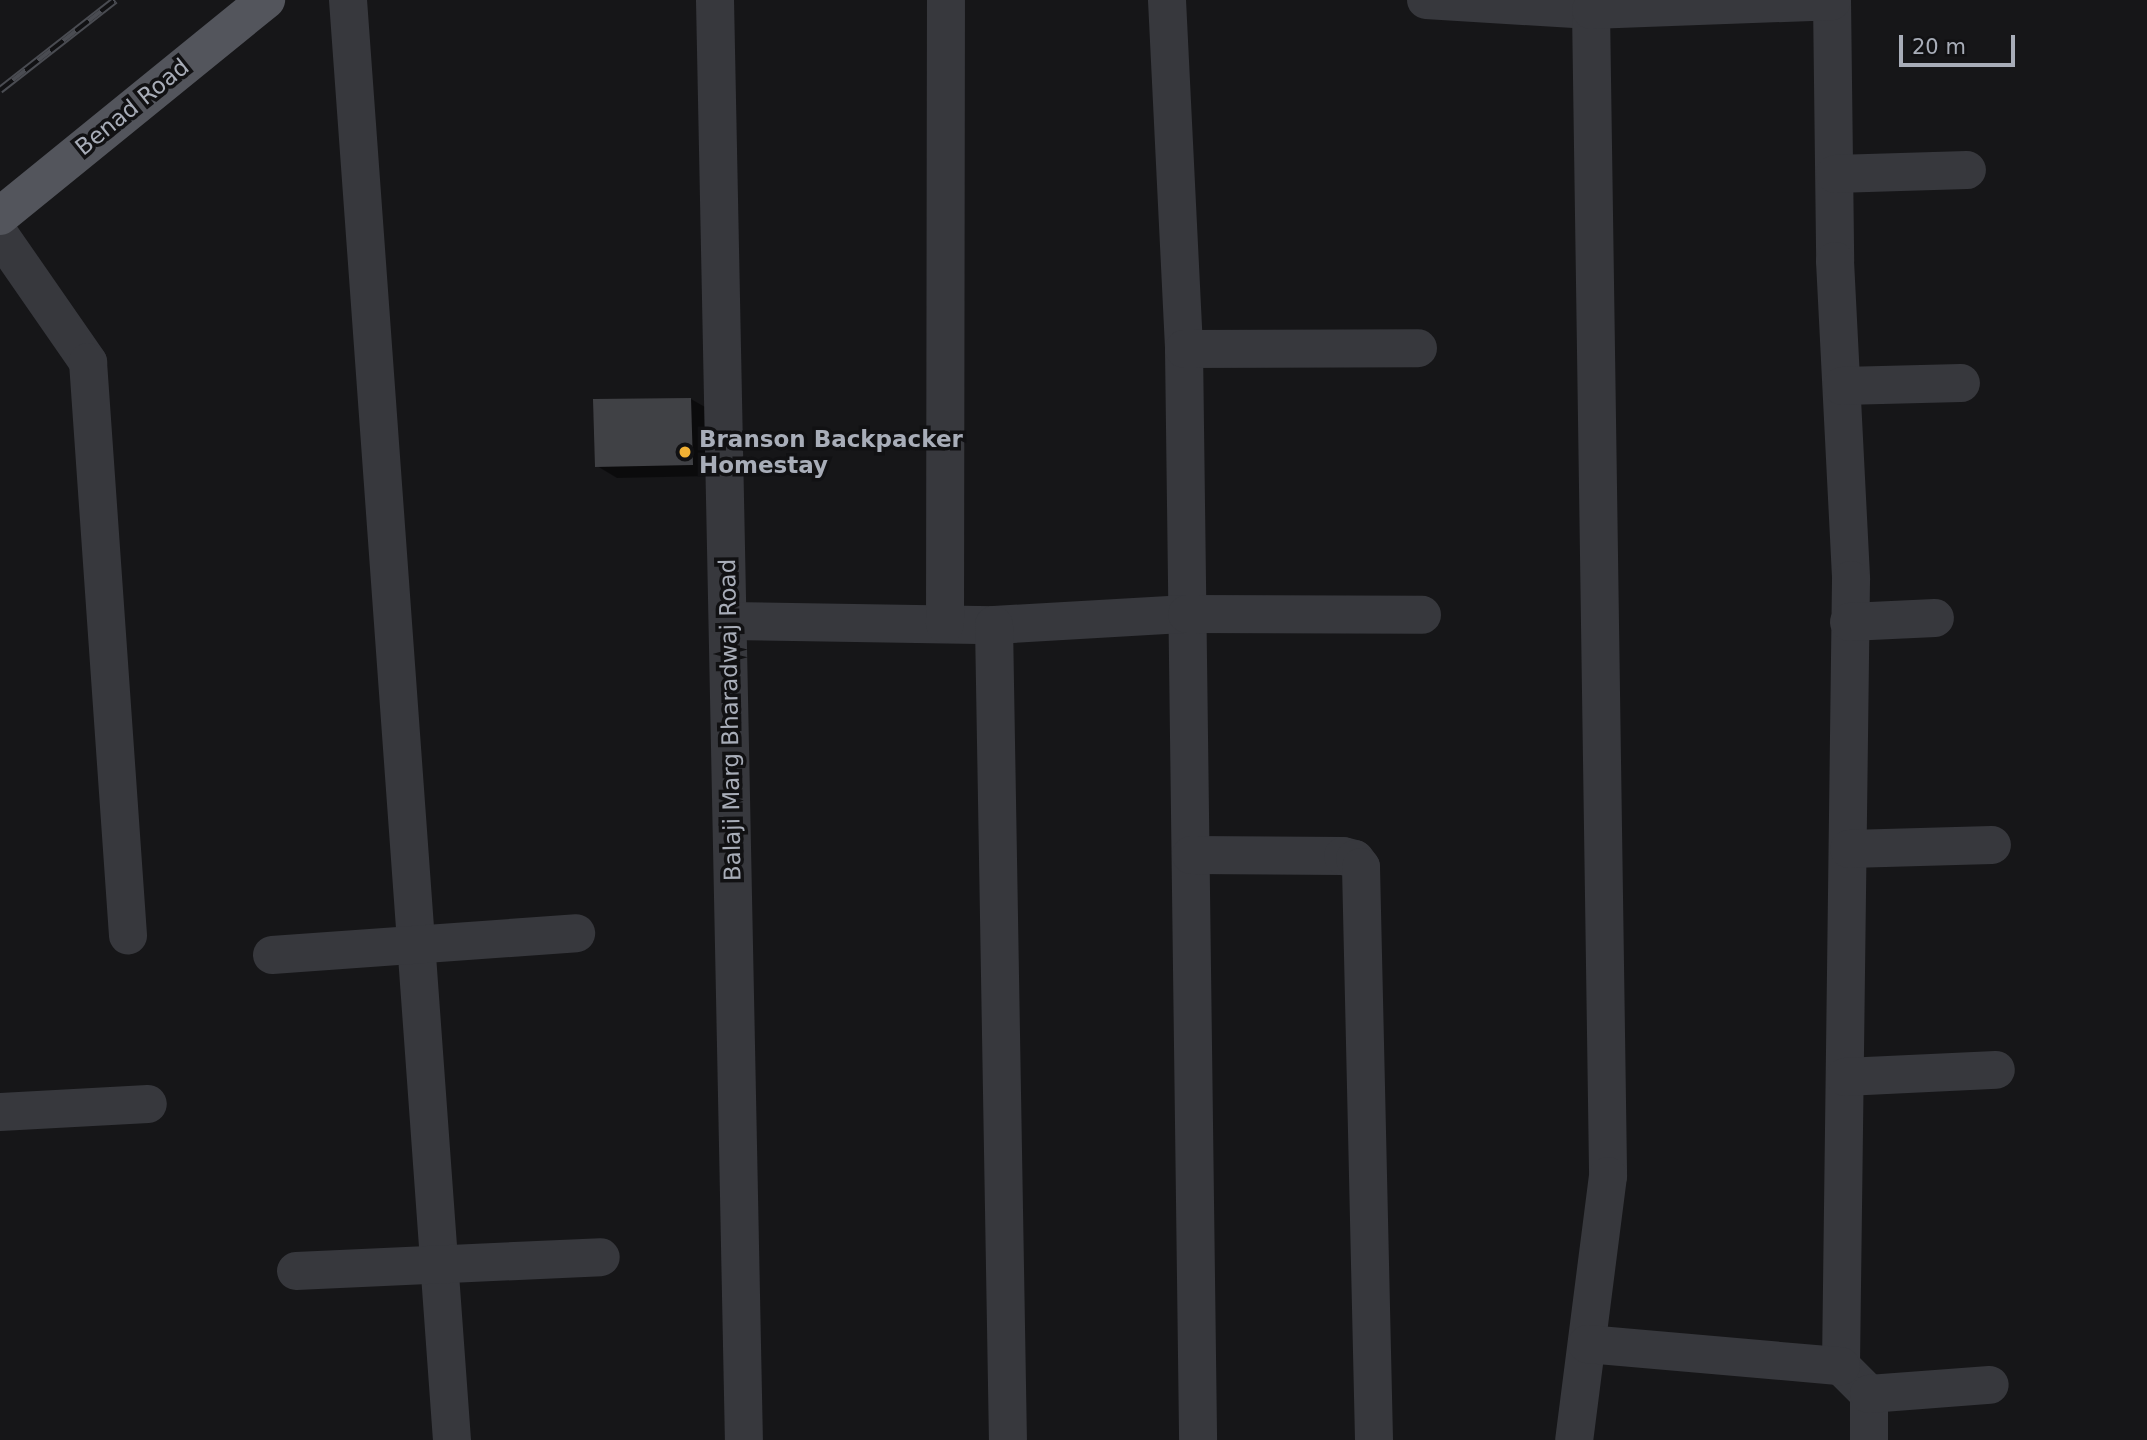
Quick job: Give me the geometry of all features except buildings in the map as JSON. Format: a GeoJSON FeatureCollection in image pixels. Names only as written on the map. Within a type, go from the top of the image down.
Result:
{"type":"FeatureCollection","features":[{"type":"Feature","properties":{"kind":"main road","name":"Benad Road"},"geometry":{"type":"LineString","coordinates":[[0,216],[266,0]]}},
{"type":"Feature","properties":{"kind":"street"},"geometry":{"type":"LineString","coordinates":[[348,0],[452,1440]]}},
{"type":"Feature","properties":{"kind":"street","name":"Balaji Marg Bharadwaj Road"},"geometry":{"type":"LineString","coordinates":[[715,0],[744,1440]]}},
{"type":"Feature","properties":{"kind":"street"},"geometry":{"type":"LineString","coordinates":[[945,624],[946,0]]}},
{"type":"Feature","properties":{"kind":"street"},"geometry":{"type":"LineString","coordinates":[[1167,0],[1184,348],[1198,1440]]}},
{"type":"Feature","properties":{"kind":"street"},"geometry":{"type":"LineString","coordinates":[[1426,0],[1591,10],[1832,1],[1849,622],[1849,849],[1841,1366]]}},
{"type":"Feature","properties":{"kind":"street"},"geometry":{"type":"LineString","coordinates":[[1574,1440],[1608,1176],[1591,10]]}},
{"type":"Feature","properties":{"kind":"street"},"geometry":{"type":"LineString","coordinates":[[1835,174],[1967,170]]}},
{"type":"Feature","properties":{"kind":"street"},"geometry":{"type":"LineString","coordinates":[[0,235],[88,362],[128,936]]}},
{"type":"Feature","properties":{"kind":"street"},"geometry":{"type":"LineString","coordinates":[[1184,348],[1418,348]]}},
{"type":"Feature","properties":{"kind":"street"},"geometry":{"type":"LineString","coordinates":[[1842,386],[1962,383]]}},
{"type":"Feature","properties":{"kind":"street"},"geometry":{"type":"LineString","coordinates":[[728,621],[994,625],[1187,614],[1422,615]]}},
{"type":"Feature","properties":{"kind":"street"},"geometry":{"type":"LineString","coordinates":[[1849,622],[1935,618]]}},
{"type":"Feature","properties":{"kind":"street"},"geometry":{"type":"LineString","coordinates":[[994,625],[1008,1440]]}},
{"type":"Feature","properties":{"kind":"street"},"geometry":{"type":"LineString","coordinates":[[1849,849],[1992,845]]}},
{"type":"Feature","properties":{"kind":"street"},"geometry":{"type":"LineString","coordinates":[[1191,855],[1343,856],[1355,859],[1362,867],[1374,1440]]}},
{"type":"Feature","properties":{"kind":"street"},"geometry":{"type":"LineString","coordinates":[[272,954],[576,933]]}},
{"type":"Feature","properties":{"kind":"street"},"geometry":{"type":"LineString","coordinates":[[1844,1077],[1996,1070]]}},
{"type":"Feature","properties":{"kind":"street"},"geometry":{"type":"LineString","coordinates":[[0,1112],[148,1104]]}},
{"type":"Feature","properties":{"kind":"street"},"geometry":{"type":"LineString","coordinates":[[296,1271],[601,1257]]}},
{"type":"Feature","properties":{"kind":"street"},"geometry":{"type":"LineString","coordinates":[[1587,1344],[1841,1366],[1869,1394],[1869,1440]]}},
{"type":"Feature","properties":{"kind":"street"},"geometry":{"type":"LineString","coordinates":[[1869,1394],[1990,1385]]}},
{"type":"Feature","properties":{"kind":"railway"},"geometry":{"type":"LineString","coordinates":[[0,90],[115,0]]}},
{"type":"Feature","properties":{"kind":"place","name":"Branson Backpacker Homestay"},"geometry":{"type":"Point","coordinates":[685,452]}}]}
